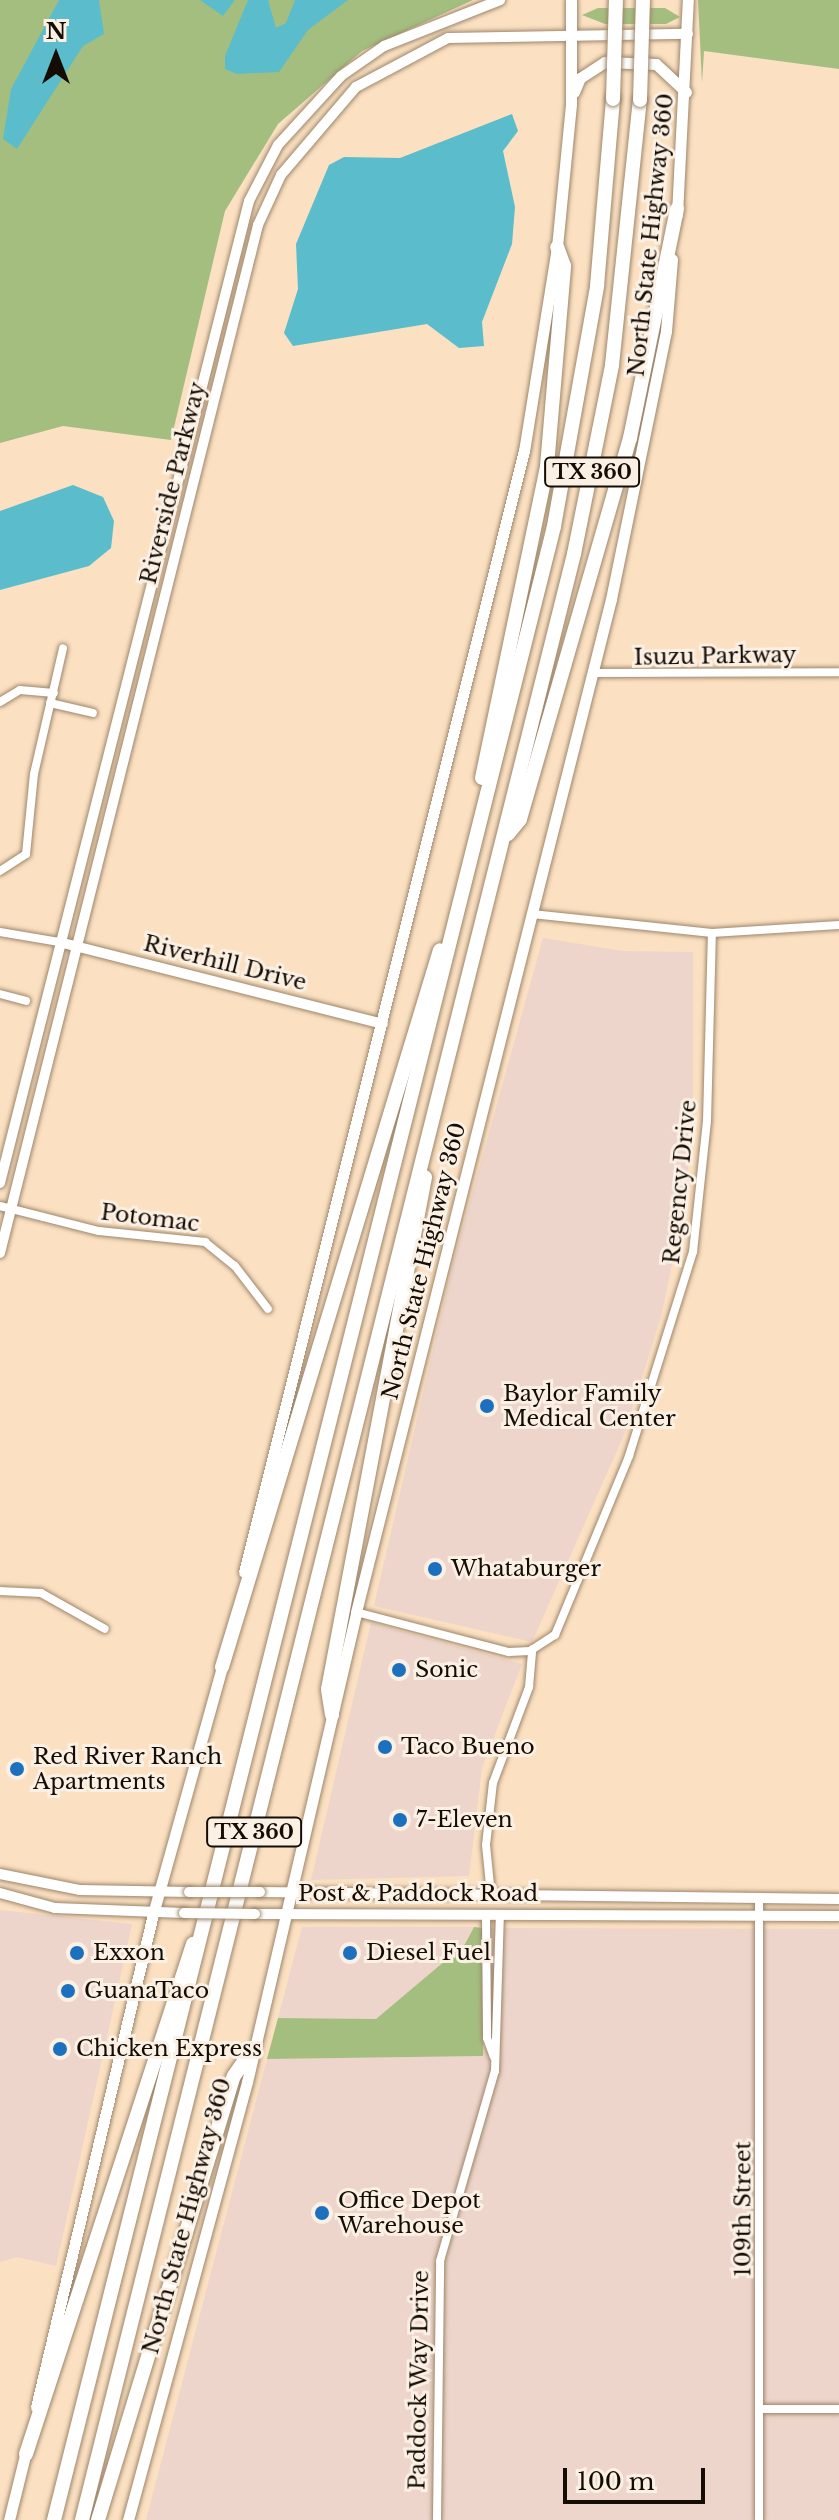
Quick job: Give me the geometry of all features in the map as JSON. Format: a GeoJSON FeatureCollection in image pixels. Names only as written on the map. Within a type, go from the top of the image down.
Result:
{"type":"FeatureCollection","features":[{"type":"Feature","properties":{"kind":"highway","name":"TX 360"},"geometry":{"type":"LineString","coordinates":[[54,2520],[457,919],[579,407],[613,99],[616,0]]}},
{"type":"Feature","properties":{"kind":"highway","name":"TX 360"},"geometry":{"type":"LineString","coordinates":[[82,2520],[505,838],[604,416],[640,100],[643,0]]}},
{"type":"Feature","properties":{"kind":"highway"},"geometry":{"type":"LineString","coordinates":[[505,838],[520,819],[630,438],[677,209]]}},
{"type":"Feature","properties":{"kind":"highway"},"geometry":{"type":"LineString","coordinates":[[484,810],[481,785],[525,593],[556,398],[564,266],[557,247]]}},
{"type":"Feature","properties":{"kind":"highway"},"geometry":{"type":"LineString","coordinates":[[222,1667],[443,938],[457,919]]}},
{"type":"Feature","properties":{"kind":"highway"},"geometry":{"type":"LineString","coordinates":[[332,1715],[328,1689],[423,1208],[426,1144]]}},
{"type":"Feature","properties":{"kind":"highway"},"geometry":{"type":"LineString","coordinates":[[26,2454],[186,1952],[200,1934]]}},
{"type":"Feature","properties":{"kind":"highway"},"geometry":{"type":"LineString","coordinates":[[98,2520],[234,2076],[249,2054]]}},
{"type":"Feature","properties":{"kind":"main road"},"geometry":{"type":"LineString","coordinates":[[6,2518],[26,2454],[153,1914],[222,1667],[524,451],[557,247],[571,104],[571,0]]}},
{"type":"Feature","properties":{"kind":"main road","name":"North State Highway 360"},"geometry":{"type":"LineString","coordinates":[[128,2520],[291,1892],[356,1612],[593,673],[646,439],[677,209],[686,92],[688,0]]}},
{"type":"Feature","properties":{"kind":"main road"},"geometry":{"type":"LineString","coordinates":[[571,104],[580,78],[605,62],[656,64],[686,92]]}},
{"type":"Feature","properties":{"kind":"street","name":"Riverside Parkway"},"geometry":{"type":"LineString","coordinates":[[0,1183],[230,259],[258,180],[311,105],[384,46],[500,0]]}},
{"type":"Feature","properties":{"kind":"street","name":"Riverside Parkway"},"geometry":{"type":"LineString","coordinates":[[0,1253],[5,1208],[77,947],[196,472],[271,195],[328,111],[403,56],[469,33],[688,34]]}},
{"type":"Feature","properties":{"kind":"street"},"geometry":{"type":"LineString","coordinates":[[400,38],[403,56]]}},
{"type":"Feature","properties":{"kind":"street"},"geometry":{"type":"LineString","coordinates":[[384,46],[391,62]]}},
{"type":"Feature","properties":{"kind":"street"},"geometry":{"type":"LineString","coordinates":[[179,468],[196,472]]}},
{"type":"Feature","properties":{"kind":"street"},"geometry":{"type":"LineString","coordinates":[[0,871],[26,854],[50,703],[63,648]]}},
{"type":"Feature","properties":{"kind":"street","name":"Isuzu Parkway"},"geometry":{"type":"LineString","coordinates":[[593,673],[839,672]]}},
{"type":"Feature","properties":{"kind":"street"},"geometry":{"type":"LineString","coordinates":[[0,702],[20,690],[54,693]]}},
{"type":"Feature","properties":{"kind":"street"},"geometry":{"type":"LineString","coordinates":[[50,703],[93,713]]}},
{"type":"Feature","properties":{"kind":"street"},"geometry":{"type":"LineString","coordinates":[[532,914],[712,933],[839,925]]}},
{"type":"Feature","properties":{"kind":"street"},"geometry":{"type":"LineString","coordinates":[[0,932],[59,942]]}},
{"type":"Feature","properties":{"kind":"street","name":"Regency Drive"},"geometry":{"type":"LineString","coordinates":[[532,1649],[555,1635],[578,1581],[685,1285],[707,1121],[712,933]]}},
{"type":"Feature","properties":{"kind":"street","name":"Riverhill Drive"},"geometry":{"type":"LineString","coordinates":[[59,942],[383,1024]]}},
{"type":"Feature","properties":{"kind":"street"},"geometry":{"type":"LineString","coordinates":[[0,994],[26,1001]]}},
{"type":"Feature","properties":{"kind":"street","name":"Potomac"},"geometry":{"type":"LineString","coordinates":[[5,1208],[99,1231],[205,1242],[235,1266],[268,1309]]}},
{"type":"Feature","properties":{"kind":"street"},"geometry":{"type":"LineString","coordinates":[[0,1591],[41,1593],[105,1629]]}},
{"type":"Feature","properties":{"kind":"street"},"geometry":{"type":"LineString","coordinates":[[356,1612],[487,1648],[532,1649]]}},
{"type":"Feature","properties":{"kind":"street","name":"Paddock Way Drive"},"geometry":{"type":"LineString","coordinates":[[437,2520],[440,2261],[495,2057],[500,1914],[491,1895],[486,1845],[493,1783],[529,1687],[532,1649]]}},
{"type":"Feature","properties":{"kind":"street","name":"Post & Paddock Road"},"geometry":{"type":"LineString","coordinates":[[0,1874],[80,1890],[839,1899]]}},
{"type":"Feature","properties":{"kind":"street","name":"Post & Paddock Road"},"geometry":{"type":"LineString","coordinates":[[0,1893],[55,1908],[153,1914],[839,1916]]}},
{"type":"Feature","properties":{"kind":"street","name":"Paddock Way Drive"},"geometry":{"type":"LineString","coordinates":[[491,1895],[486,1915],[487,2038],[495,2057]]}},
{"type":"Feature","properties":{"kind":"street","name":"109th Street"},"geometry":{"type":"LineString","coordinates":[[759,1899],[759,2520]]}},
{"type":"Feature","properties":{"kind":"street"},"geometry":{"type":"LineString","coordinates":[[759,2409],[839,2409]]}},
{"type":"Feature","properties":{"kind":"shaded area"},"geometry":{"type":"Polygon","coordinates":[[[543,938],[623,951],[693,952],[693,1092],[686,1196],[662,1313],[624,1435],[532,1642],[374,1606],[453,1263],[543,938]]]}},
{"type":"Feature","properties":{"kind":"shaded area"},"geometry":{"type":"Polygon","coordinates":[[[371,1623],[522,1664],[482,1768],[469,1876],[311,1880],[371,1623]]]}},
{"type":"Feature","properties":{"kind":"shaded area"},"geometry":{"type":"Polygon","coordinates":[[[0,1910],[132,1924],[56,2266],[17,2257],[0,2262],[0,1910]]]}},
{"type":"Feature","properties":{"kind":"shaded area"},"geometry":{"type":"Polygon","coordinates":[[[302,1927],[474,1927],[465,1944],[376,2019],[278,2018],[302,1927]]]}},
{"type":"Feature","properties":{"kind":"shaded area"},"geometry":{"type":"Polygon","coordinates":[[[482,1928],[839,1929],[839,2520],[146,2520],[267,2059],[482,2056],[482,1928]]]}},
{"type":"Feature","properties":{"kind":"green space"},"geometry":{"type":"Polygon","coordinates":[[[0,0],[473,0],[362,51],[278,124],[225,211],[171,440],[63,426],[0,443],[0,0]]]}},
{"type":"Feature","properties":{"kind":"green space"},"geometry":{"type":"Polygon","coordinates":[[[698,0],[839,0],[839,69],[704,51],[702,83],[698,0]]]}},
{"type":"Feature","properties":{"kind":"green space"},"geometry":{"type":"Polygon","coordinates":[[[598,8],[665,8],[680,17],[666,24],[605,24],[582,15],[598,8]]]}},
{"type":"Feature","properties":{"kind":"green space"},"geometry":{"type":"Polygon","coordinates":[[[474,1927],[482,1928],[483,2056],[267,2059],[278,2018],[376,2019],[465,1944],[474,1927]]]}},
{"type":"Feature","properties":{"kind":"water"},"geometry":{"type":"Polygon","coordinates":[[[59,0],[99,0],[104,34],[83,46],[17,149],[3,139],[11,89],[59,0]]]}},
{"type":"Feature","properties":{"kind":"water"},"geometry":{"type":"Polygon","coordinates":[[[200,0],[235,0],[223,16],[200,0]]]}},
{"type":"Feature","properties":{"kind":"water"},"geometry":{"type":"Polygon","coordinates":[[[248,0],[268,0],[276,28],[286,23],[295,0],[348,0],[308,30],[279,72],[237,74],[225,69],[225,56],[248,0]]]}},
{"type":"Feature","properties":{"kind":"water"},"geometry":{"type":"Polygon","coordinates":[[[512,114],[518,131],[503,151],[515,207],[512,244],[482,322],[484,346],[459,348],[427,324],[293,346],[284,333],[298,289],[296,244],[329,165],[344,157],[400,158],[512,114]]]}},
{"type":"Feature","properties":{"kind":"water"},"geometry":{"type":"Polygon","coordinates":[[[73,485],[103,497],[114,521],[111,548],[89,566],[0,590],[0,511],[73,485]]]}},
{"type":"Feature","properties":{"kind":"place","name":"Baylor Family Medical Center"},"geometry":{"type":"Point","coordinates":[487,1406]}},
{"type":"Feature","properties":{"kind":"place","name":"Whataburger"},"geometry":{"type":"Point","coordinates":[435,1569]}},
{"type":"Feature","properties":{"kind":"place","name":"Sonic"},"geometry":{"type":"Point","coordinates":[399,1670]}},
{"type":"Feature","properties":{"kind":"place","name":"Taco Bueno"},"geometry":{"type":"Point","coordinates":[385,1747]}},
{"type":"Feature","properties":{"kind":"place","name":"Red River Ranch Apartments"},"geometry":{"type":"Point","coordinates":[17,1769]}},
{"type":"Feature","properties":{"kind":"place","name":"7-Eleven"},"geometry":{"type":"Point","coordinates":[400,1820]}},
{"type":"Feature","properties":{"kind":"place","name":"Exxon"},"geometry":{"type":"Point","coordinates":[77,1953]}},
{"type":"Feature","properties":{"kind":"place","name":"Diesel Fuel"},"geometry":{"type":"Point","coordinates":[350,1953]}},
{"type":"Feature","properties":{"kind":"place","name":"GuanaTaco"},"geometry":{"type":"Point","coordinates":[68,1991]}},
{"type":"Feature","properties":{"kind":"place","name":"Chicken Express"},"geometry":{"type":"Point","coordinates":[60,2049]}},
{"type":"Feature","properties":{"kind":"place","name":"Office Depot Warehouse"},"geometry":{"type":"Point","coordinates":[322,2213]}}]}
